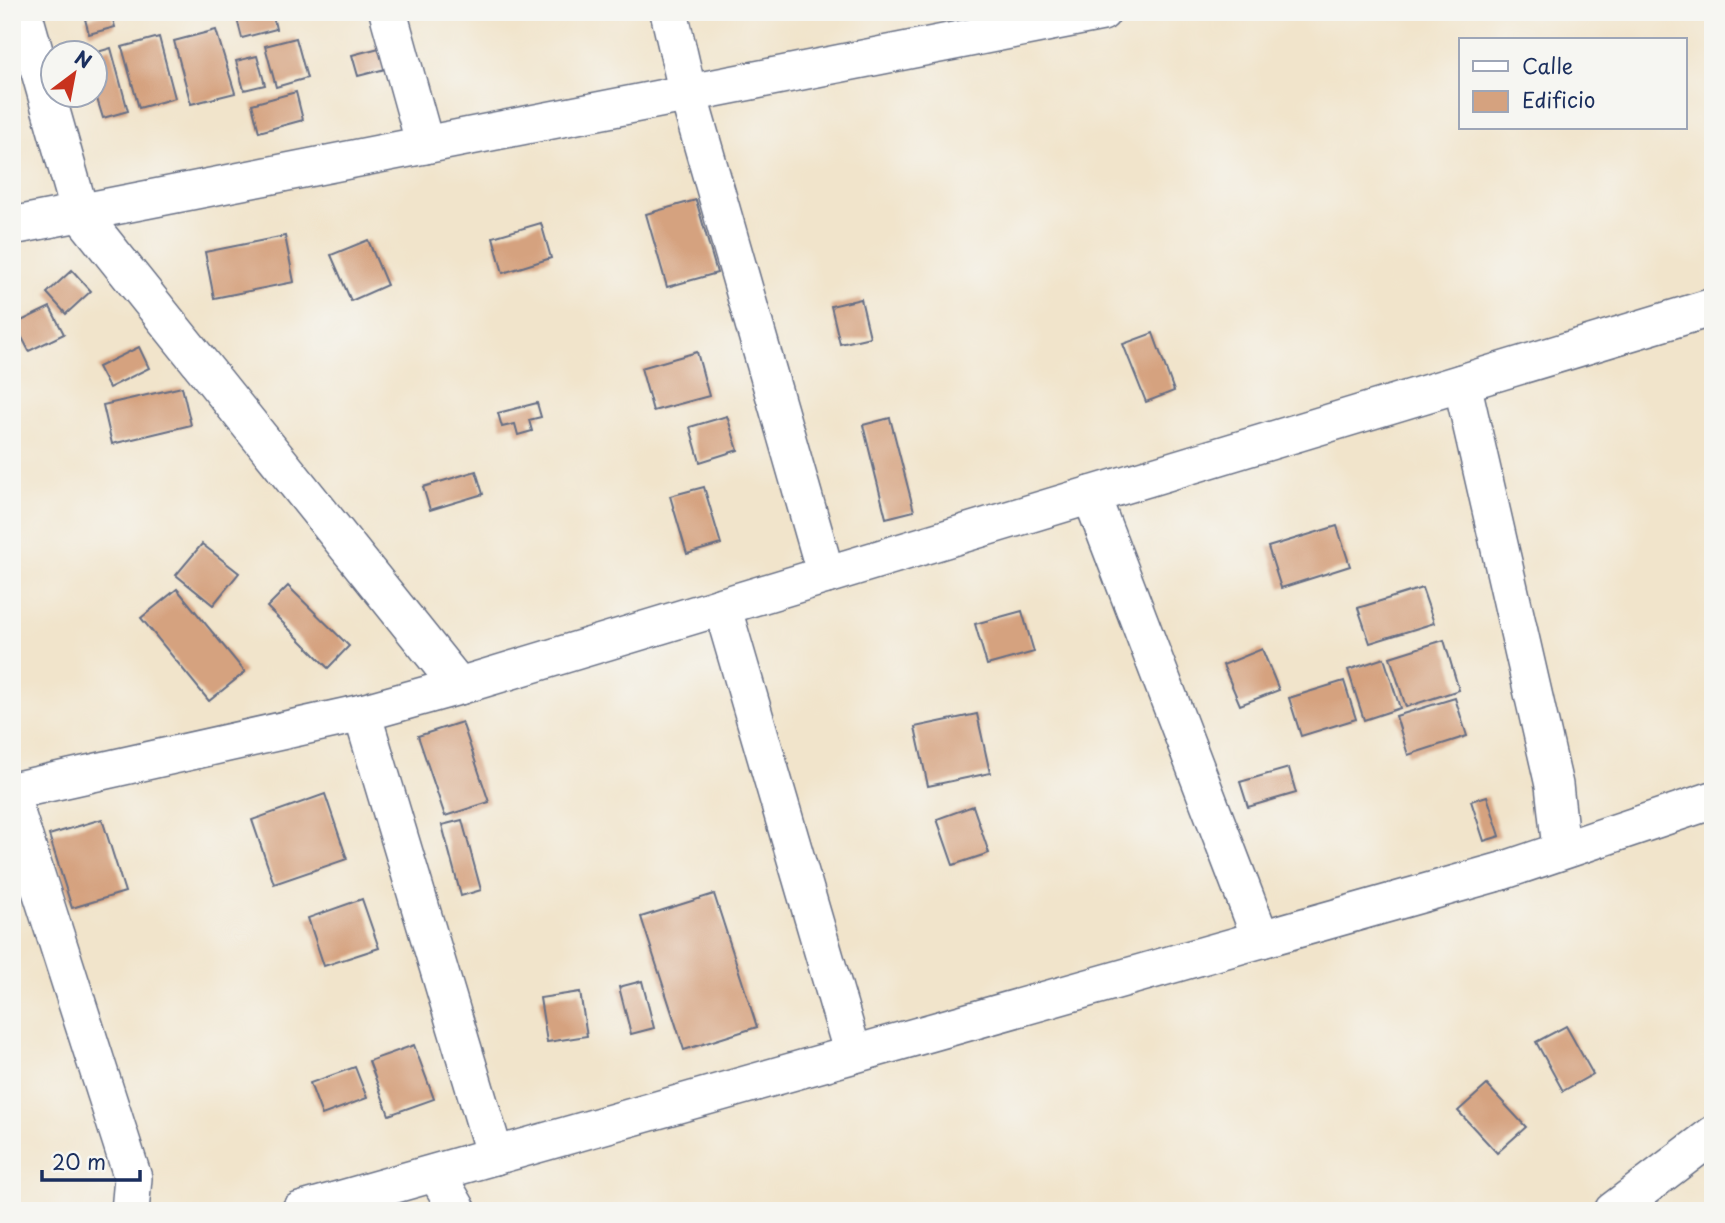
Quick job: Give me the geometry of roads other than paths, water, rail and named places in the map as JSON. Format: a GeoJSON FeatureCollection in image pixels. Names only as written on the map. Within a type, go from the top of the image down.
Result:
{"type":"FeatureCollection","features":[{"type":"Feature","properties":{"kind":"street"},"geometry":{"type":"LineString","coordinates":[[23,12],[80,213],[459,686]]}},
{"type":"Feature","properties":{"kind":"street"},"geometry":{"type":"LineString","coordinates":[[388,12],[425,145]]}},
{"type":"Feature","properties":{"kind":"street"},"geometry":{"type":"LineString","coordinates":[[669,12],[688,94],[826,575]]}},
{"type":"Feature","properties":{"kind":"street"},"geometry":{"type":"LineString","coordinates":[[12,226],[688,94],[1025,20],[1102,12]]}},
{"type":"Feature","properties":{"kind":"street"},"geometry":{"type":"LineString","coordinates":[[12,791],[362,713],[459,686],[1713,307]]}},
{"type":"Feature","properties":{"kind":"street"},"geometry":{"type":"LineString","coordinates":[[1462,383],[1554,785],[1561,849]]}},
{"type":"Feature","properties":{"kind":"street"},"geometry":{"type":"LineString","coordinates":[[1091,495],[1261,939]]}},
{"type":"Feature","properties":{"kind":"street"},"geometry":{"type":"LineString","coordinates":[[723,606],[853,1054]]}},
{"type":"Feature","properties":{"kind":"street"},"geometry":{"type":"LineString","coordinates":[[362,713],[495,1156]]}},
{"type":"Feature","properties":{"kind":"street"},"geometry":{"type":"LineString","coordinates":[[12,800],[133,1178],[130,1211]]}},
{"type":"Feature","properties":{"kind":"street"},"geometry":{"type":"LineString","coordinates":[[300,1211],[1502,871],[1713,800]]}},
{"type":"Feature","properties":{"kind":"street"},"geometry":{"type":"LineString","coordinates":[[1613,1211],[1713,1135]]}},
{"type":"Feature","properties":{"kind":"street"},"geometry":{"type":"LineString","coordinates":[[436,1173],[458,1211]]}}]}
